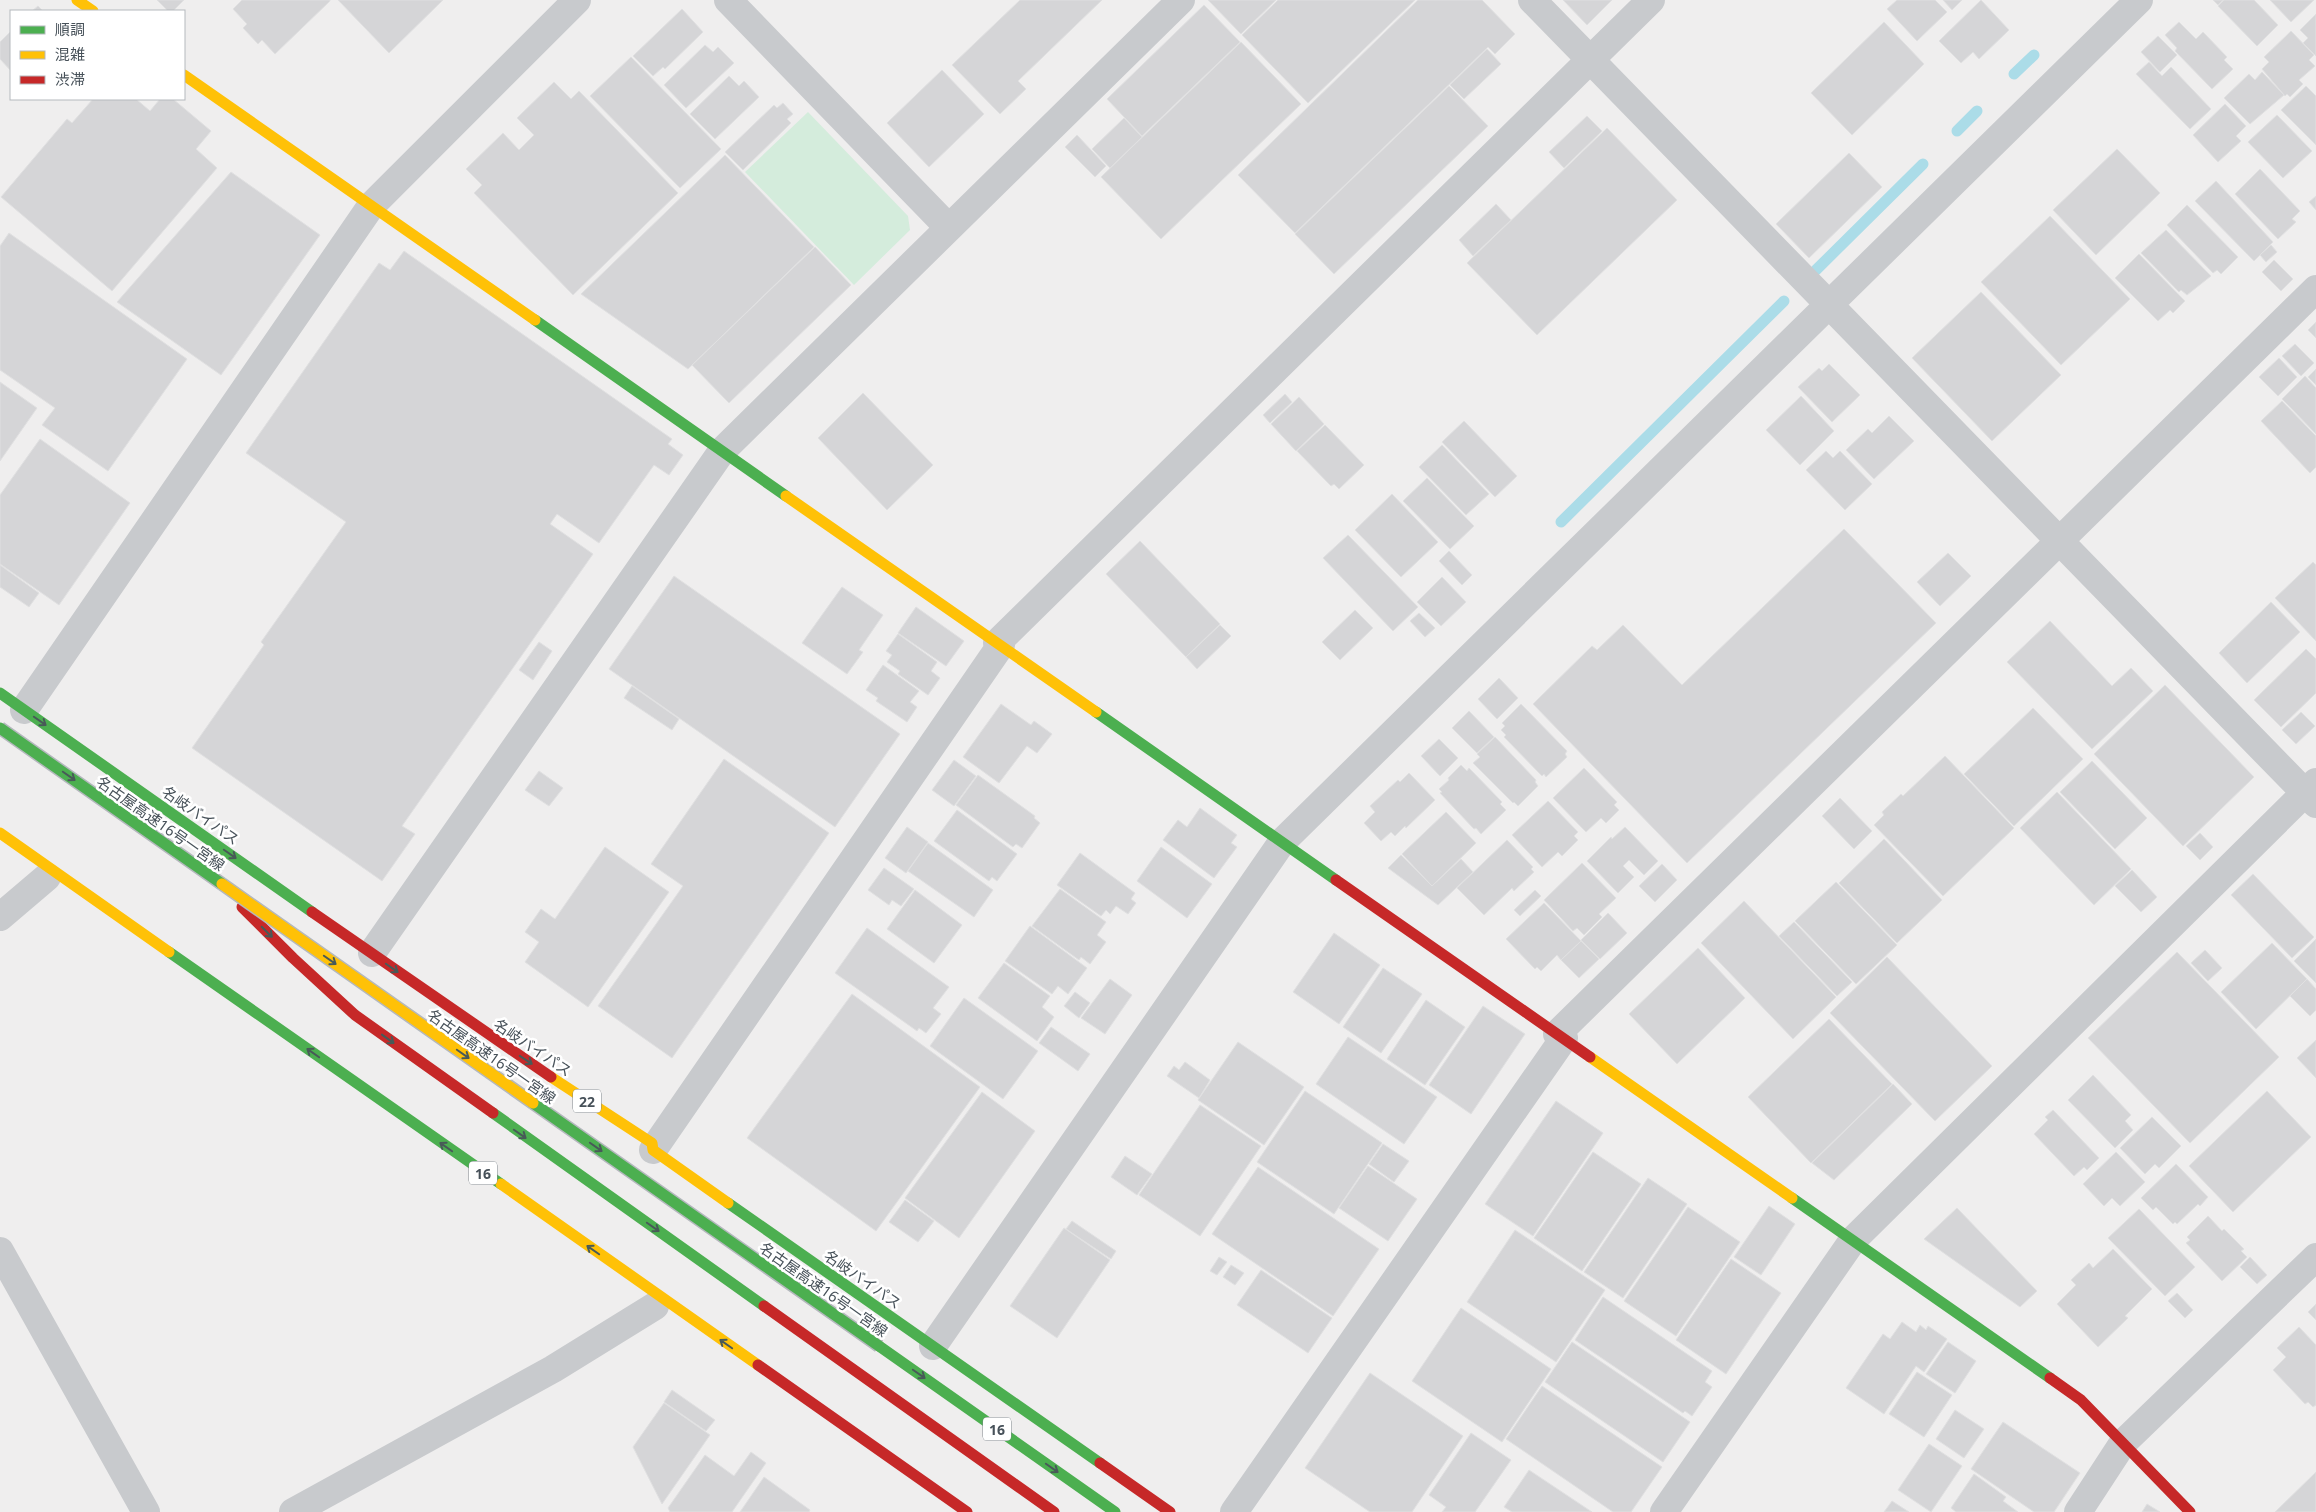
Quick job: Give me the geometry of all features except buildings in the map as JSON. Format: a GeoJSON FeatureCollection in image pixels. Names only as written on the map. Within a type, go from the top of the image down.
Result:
{"type":"FeatureCollection","features":[{"type":"Feature","properties":{"kind":"main road"},"geometry":{"type":"LineString","coordinates":[[77,0],[92,10]]}},
{"type":"Feature","properties":{"kind":"main road"},"geometry":{"type":"LineString","coordinates":[[185,76],[2081,1400],[2190,1512]]}},
{"type":"Feature","properties":{"kind":"main road","name":"名岐バイパス"},"geometry":{"type":"LineString","coordinates":[[0,693],[508,1048],[652,1143],[653,1150],[1170,1512]]}},
{"type":"Feature","properties":{"kind":"main road","name":"名古屋高速16号一宮線"},"geometry":{"type":"LineString","coordinates":[[0,728],[1115,1512]]}},
{"type":"Feature","properties":{"kind":"main road"},"geometry":{"type":"LineString","coordinates":[[126,781],[166,825]]}},
{"type":"Feature","properties":{"kind":"main road","name":"16"},"geometry":{"type":"LineString","coordinates":[[0,833],[967,1512]]}},
{"type":"Feature","properties":{"kind":"main road"},"geometry":{"type":"LineString","coordinates":[[180,839],[293,958],[355,1015],[1054,1512]]}},
{"type":"Feature","properties":{"kind":"main road"},"geometry":{"type":"LineString","coordinates":[[0,844],[655,1306],[953,1512]]}},
{"type":"Feature","properties":{"kind":"street"},"geometry":{"type":"LineString","coordinates":[[24,710],[371,206],[577,0]]}},
{"type":"Feature","properties":{"kind":"street"},"geometry":{"type":"LineString","coordinates":[[728,0],[949,228]]}},
{"type":"Feature","properties":{"kind":"street"},"geometry":{"type":"LineString","coordinates":[[372,953],[722,450],[1181,0]]}},
{"type":"Feature","properties":{"kind":"street"},"geometry":{"type":"LineString","coordinates":[[1532,0],[2059,541],[2312,793],[1853,1240],[1664,1512]]}},
{"type":"Feature","properties":{"kind":"street"},"geometry":{"type":"LineString","coordinates":[[653,1150],[999,644],[1651,0]]}},
{"type":"Feature","properties":{"kind":"street"},"geometry":{"type":"LineString","coordinates":[[933,1346],[1282,842],[2138,0]]}},
{"type":"Feature","properties":{"kind":"street"},"geometry":{"type":"LineString","coordinates":[[1234,1512],[1561,1036],[2059,541],[2316,289]]}},
{"type":"Feature","properties":{"kind":"street"},"geometry":{"type":"LineString","coordinates":[[0,918],[47,877]]}},
{"type":"Feature","properties":{"kind":"street"},"geometry":{"type":"LineString","coordinates":[[0,1251],[146,1512]]}},
{"type":"Feature","properties":{"kind":"street"},"geometry":{"type":"LineString","coordinates":[[2078,1512],[2123,1443],[2316,1257]]}},
{"type":"Feature","properties":{"kind":"street"},"geometry":{"type":"LineString","coordinates":[[293,1512],[553,1369],[655,1306]]}},
{"type":"Feature","properties":{"kind":"green space"},"geometry":{"type":"Polygon","coordinates":[[[808,112],[908,216],[910,230],[854,285],[745,172],[808,112]]]}},
{"type":"Feature","properties":{"kind":"waterway"},"geometry":{"type":"LineString","coordinates":[[2014,74],[2034,55]]}},
{"type":"Feature","properties":{"kind":"waterway"},"geometry":{"type":"LineString","coordinates":[[1957,131],[1977,111]]}},
{"type":"Feature","properties":{"kind":"waterway"},"geometry":{"type":"LineString","coordinates":[[1816,270],[1923,164]]}},
{"type":"Feature","properties":{"kind":"waterway"},"geometry":{"type":"LineString","coordinates":[[1561,522],[1784,301]]}},
{"type":"Feature","properties":{"kind":"traffic: fast"},"geometry":{"type":"LineString","coordinates":[[535,320],[786,496]]}},
{"type":"Feature","properties":{"kind":"traffic: fast"},"geometry":{"type":"LineString","coordinates":[[0,693],[312,912]]}},
{"type":"Feature","properties":{"kind":"traffic: fast"},"geometry":{"type":"LineString","coordinates":[[1096,712],[1336,880]]}},
{"type":"Feature","properties":{"kind":"traffic: fast"},"geometry":{"type":"LineString","coordinates":[[0,728],[222,884]]}},
{"type":"Feature","properties":{"kind":"traffic: fast"},"geometry":{"type":"LineString","coordinates":[[169,952],[501,1184]]}},
{"type":"Feature","properties":{"kind":"traffic: fast"},"geometry":{"type":"LineString","coordinates":[[533,1103],[879,1346]]}},
{"type":"Feature","properties":{"kind":"traffic: fast"},"geometry":{"type":"LineString","coordinates":[[493,1113],[764,1306]]}},
{"type":"Feature","properties":{"kind":"traffic: fast"},"geometry":{"type":"LineString","coordinates":[[1792,1198],[2050,1378]]}},
{"type":"Feature","properties":{"kind":"traffic: fast"},"geometry":{"type":"LineString","coordinates":[[728,1203],[1100,1463]]}},
{"type":"Feature","properties":{"kind":"traffic: fast"},"geometry":{"type":"LineString","coordinates":[[879,1346],[1115,1512]]}},
{"type":"Feature","properties":{"kind":"traffic: slow"},"geometry":{"type":"LineString","coordinates":[[77,0],[92,10]]}},
{"type":"Feature","properties":{"kind":"traffic: slow"},"geometry":{"type":"LineString","coordinates":[[185,76],[535,320]]}},
{"type":"Feature","properties":{"kind":"traffic: slow"},"geometry":{"type":"LineString","coordinates":[[786,496],[1096,712]]}},
{"type":"Feature","properties":{"kind":"traffic: slow"},"geometry":{"type":"LineString","coordinates":[[0,833],[169,952]]}},
{"type":"Feature","properties":{"kind":"traffic: slow"},"geometry":{"type":"LineString","coordinates":[[222,884],[533,1103]]}},
{"type":"Feature","properties":{"kind":"traffic: slow"},"geometry":{"type":"LineString","coordinates":[[1590,1057],[1792,1198]]}},
{"type":"Feature","properties":{"kind":"traffic: slow"},"geometry":{"type":"LineString","coordinates":[[551,1077],[652,1143],[653,1150],[728,1203]]}},
{"type":"Feature","properties":{"kind":"traffic: slow"},"geometry":{"type":"LineString","coordinates":[[501,1184],[758,1365]]}},
{"type":"Feature","properties":{"kind":"traffic: jam"},"geometry":{"type":"LineString","coordinates":[[1336,880],[1590,1057]]}},
{"type":"Feature","properties":{"kind":"traffic: jam"},"geometry":{"type":"LineString","coordinates":[[242,907],[293,958],[355,1015],[493,1113]]}},
{"type":"Feature","properties":{"kind":"traffic: jam"},"geometry":{"type":"LineString","coordinates":[[312,912],[551,1077]]}},
{"type":"Feature","properties":{"kind":"traffic: jam"},"geometry":{"type":"LineString","coordinates":[[764,1306],[1054,1512]]}},
{"type":"Feature","properties":{"kind":"traffic: jam"},"geometry":{"type":"LineString","coordinates":[[758,1365],[967,1512]]}},
{"type":"Feature","properties":{"kind":"traffic: jam"},"geometry":{"type":"LineString","coordinates":[[2050,1378],[2081,1400],[2190,1512]]}},
{"type":"Feature","properties":{"kind":"traffic: jam"},"geometry":{"type":"LineString","coordinates":[[1100,1463],[1170,1512]]}}]}
